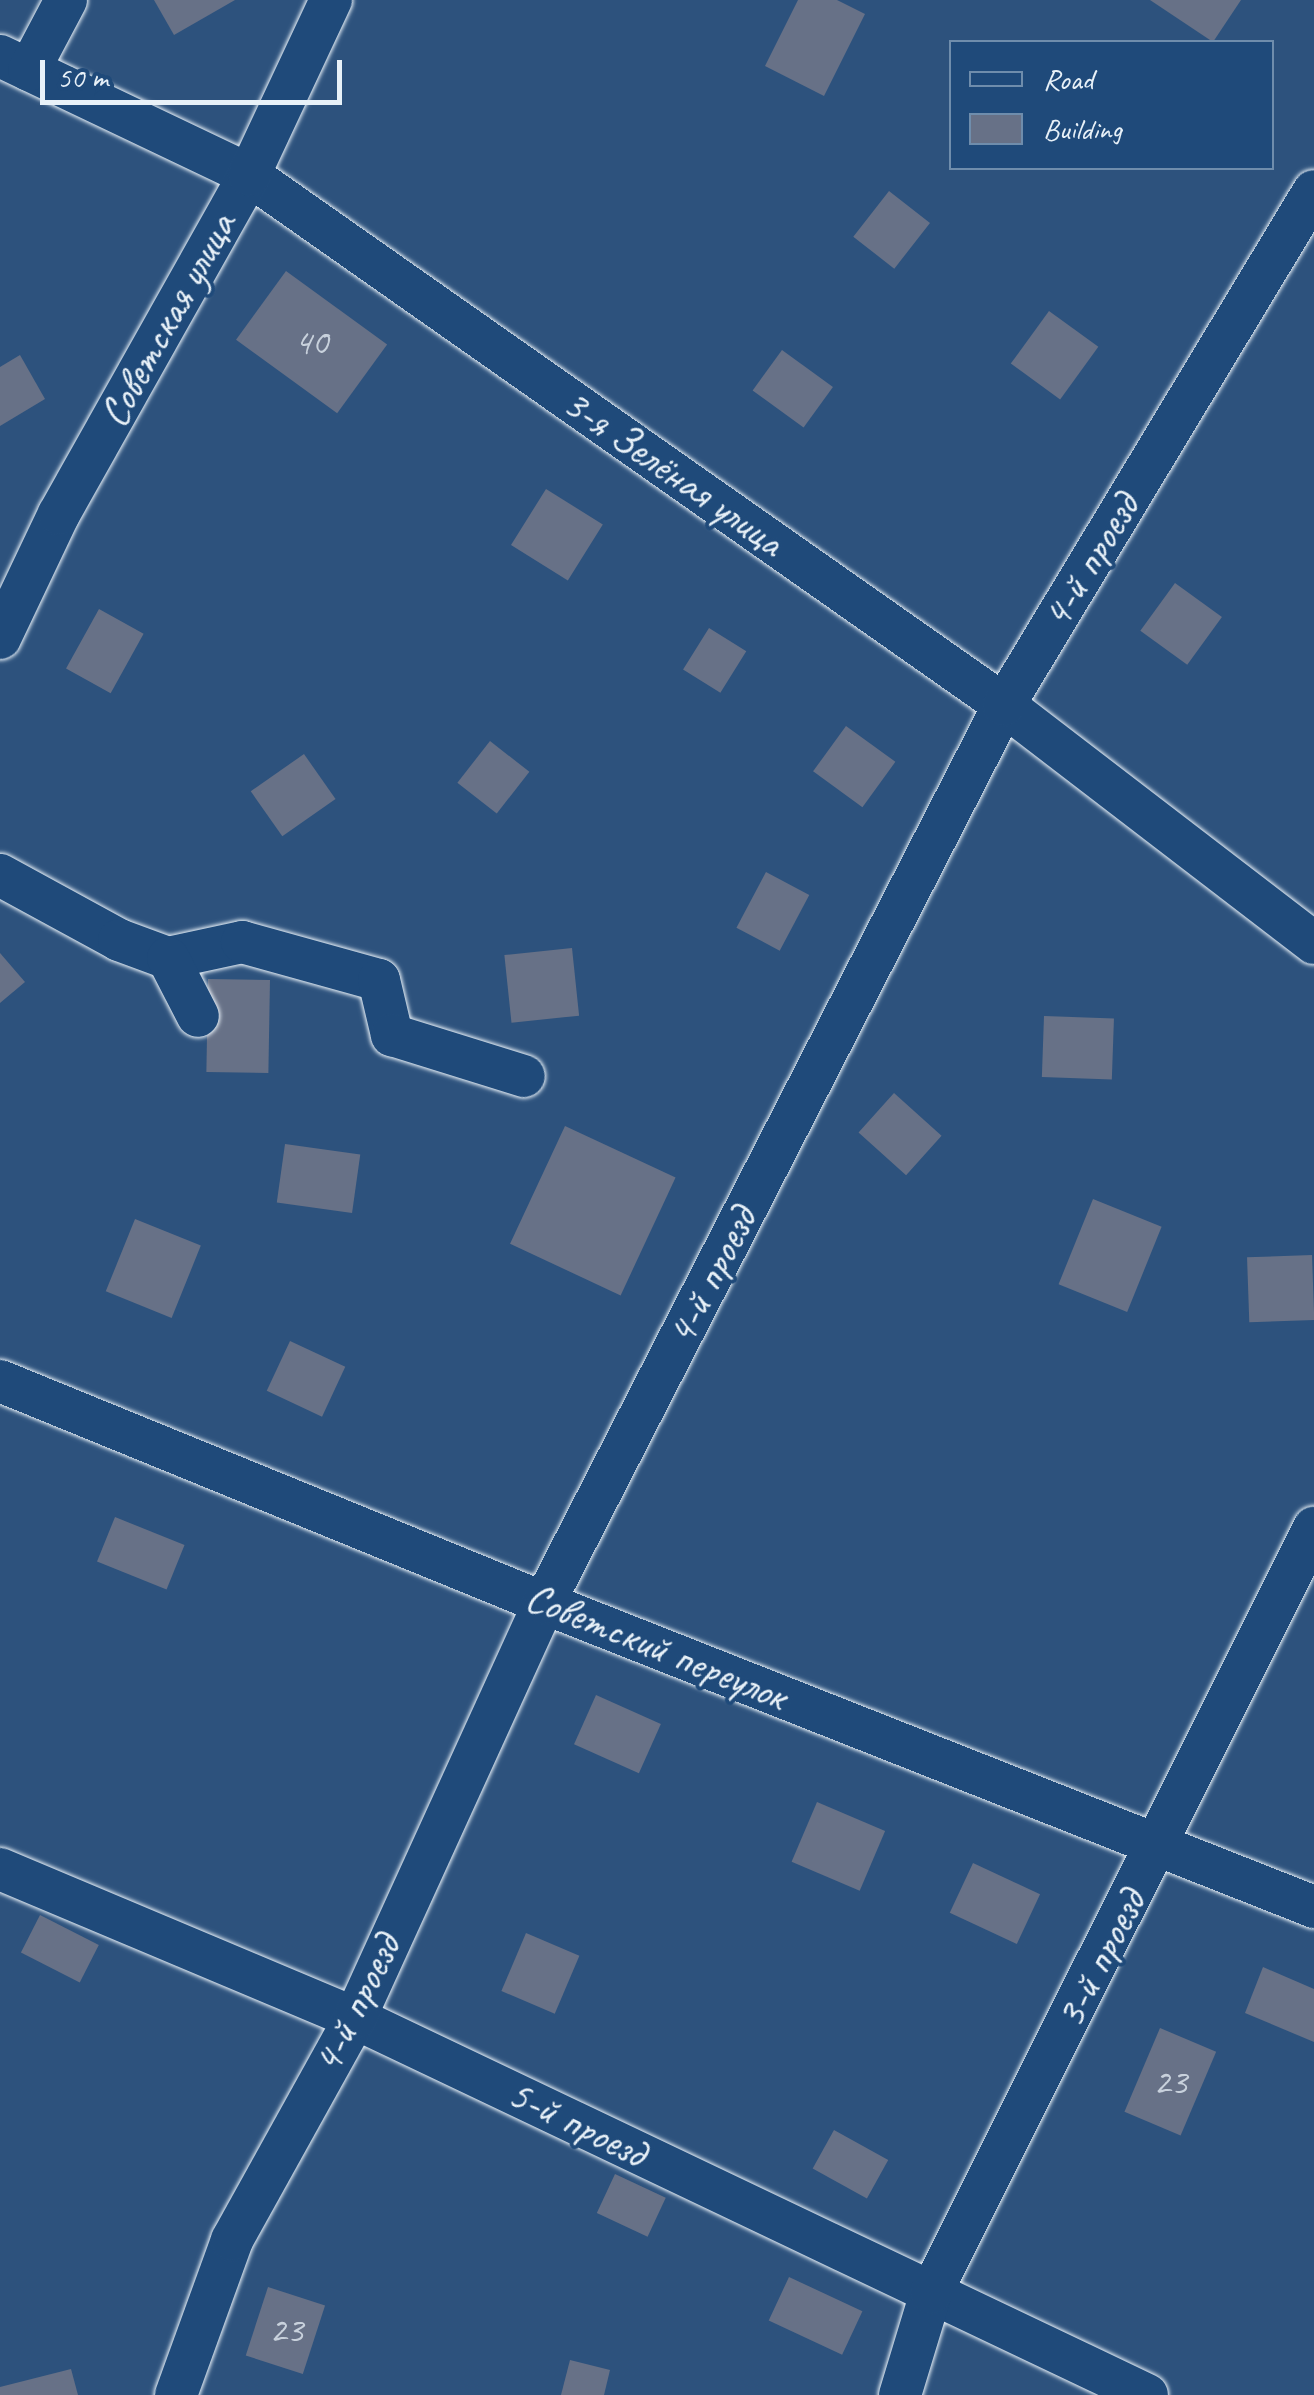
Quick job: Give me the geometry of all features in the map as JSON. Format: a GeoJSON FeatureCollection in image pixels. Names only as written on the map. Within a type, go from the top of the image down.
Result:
{"type":"FeatureCollection","features":[{"type":"Feature","properties":{"kind":"street"},"geometry":{"type":"LineString","coordinates":[[14,63],[66,0]]}},
{"type":"Feature","properties":{"kind":"street","name":"Советская улица"},"geometry":{"type":"LineString","coordinates":[[0,638],[59,514],[248,175],[330,0]]}},
{"type":"Feature","properties":{"kind":"street","name":"3-я Зелёная улица"},"geometry":{"type":"LineString","coordinates":[[14,63],[248,175],[1004,705],[1314,943]]}},
{"type":"Feature","properties":{"kind":"street","name":"4-й проезд"},"geometry":{"type":"LineString","coordinates":[[176,2395],[232,2240],[355,2018],[544,1604],[1004,705],[1314,191]]}},
{"type":"Feature","properties":{"kind":"street"},"geometry":{"type":"LineString","coordinates":[[0,875],[120,940],[168,958],[242,942],[379,980],[392,1034],[524,1076]]}},
{"type":"Feature","properties":{"kind":"street"},"geometry":{"type":"LineString","coordinates":[[168,958],[198,1016]]}},
{"type":"Feature","properties":{"kind":"street","name":"Советский переулок"},"geometry":{"type":"LineString","coordinates":[[0,1381],[544,1604],[1314,1907]]}},
{"type":"Feature","properties":{"kind":"street","name":"3-й проезд"},"geometry":{"type":"LineString","coordinates":[[900,2395],[932,2294],[1314,1528]]}},
{"type":"Feature","properties":{"kind":"street","name":"5-й проезд"},"geometry":{"type":"LineString","coordinates":[[0,1869],[355,2018],[1147,2395]]}},
{"type":"Feature","properties":{"kind":"building"},"geometry":{"type":"Polygon","coordinates":[[[154,0],[235,0],[174,35],[154,0]]]}},
{"type":"Feature","properties":{"kind":"building"},"geometry":{"type":"Polygon","coordinates":[[[798,0],[837,0],[865,14],[824,96],[765,66],[798,0]]]}},
{"type":"Feature","properties":{"kind":"building"},"geometry":{"type":"Polygon","coordinates":[[[1150,0],[1241,0],[1214,40],[1150,0]]]}},
{"type":"Feature","properties":{"kind":"building"},"geometry":{"type":"Polygon","coordinates":[[[889,191],[930,223],[894,269],[853,237],[889,191]]]}},
{"type":"Feature","properties":{"kind":"building"},"geometry":{"type":"Polygon","coordinates":[[[286,271],[387,344],[337,413],[236,340],[286,271]]]}},
{"type":"Feature","properties":{"kind":"building"},"geometry":{"type":"Polygon","coordinates":[[[1049,311],[1098,347],[1060,399],[1011,364],[1049,311]]]}},
{"type":"Feature","properties":{"kind":"building"},"geometry":{"type":"Polygon","coordinates":[[[782,350],[833,387],[804,427],[753,390],[782,350]]]}},
{"type":"Feature","properties":{"kind":"building"},"geometry":{"type":"Polygon","coordinates":[[[20,355],[45,399],[0,426],[0,367],[20,355]]]}},
{"type":"Feature","properties":{"kind":"building"},"geometry":{"type":"Polygon","coordinates":[[[546,489],[603,525],[568,580],[511,545],[546,489]]]}},
{"type":"Feature","properties":{"kind":"building"},"geometry":{"type":"Polygon","coordinates":[[[1175,583],[1222,617],[1187,665],[1140,631],[1175,583]]]}},
{"type":"Feature","properties":{"kind":"building"},"geometry":{"type":"Polygon","coordinates":[[[99,609],[144,634],[111,693],[66,668],[99,609]]]}},
{"type":"Feature","properties":{"kind":"building"},"geometry":{"type":"Polygon","coordinates":[[[709,628],[746,651],[720,693],[683,670],[709,628]]]}},
{"type":"Feature","properties":{"kind":"building"},"geometry":{"type":"Polygon","coordinates":[[[846,726],[895,762],[862,807],[813,771],[846,726]]]}},
{"type":"Feature","properties":{"kind":"building"},"geometry":{"type":"Polygon","coordinates":[[[490,741],[529,772],[497,814],[457,783],[490,741]]]}},
{"type":"Feature","properties":{"kind":"building"},"geometry":{"type":"Polygon","coordinates":[[[304,754],[336,799],[282,836],[251,791],[304,754]]]}},
{"type":"Feature","properties":{"kind":"building"},"geometry":{"type":"Polygon","coordinates":[[[766,872],[809,895],[780,951],[736,928],[766,872]]]}},
{"type":"Feature","properties":{"kind":"building"},"geometry":{"type":"Polygon","coordinates":[[[572,948],[579,1016],[511,1023],[504,955],[572,948]]]}},
{"type":"Feature","properties":{"kind":"building"},"geometry":{"type":"Polygon","coordinates":[[[0,953],[25,982],[0,1003],[0,953]]]}},
{"type":"Feature","properties":{"kind":"building"},"geometry":{"type":"Polygon","coordinates":[[[208,979],[270,980],[268,1073],[206,1072],[208,979]]]}},
{"type":"Feature","properties":{"kind":"building"},"geometry":{"type":"Polygon","coordinates":[[[1044,1016],[1114,1018],[1112,1079],[1042,1077],[1044,1016]]]}},
{"type":"Feature","properties":{"kind":"building"},"geometry":{"type":"Polygon","coordinates":[[[894,1093],[942,1136],[906,1175],[859,1132],[894,1093]]]}},
{"type":"Feature","properties":{"kind":"building"},"geometry":{"type":"Polygon","coordinates":[[[565,1126],[676,1178],[621,1295],[510,1244],[565,1126]]]}},
{"type":"Feature","properties":{"kind":"building"},"geometry":{"type":"Polygon","coordinates":[[[285,1144],[360,1155],[352,1213],[277,1202],[285,1144]]]}},
{"type":"Feature","properties":{"kind":"building"},"geometry":{"type":"Polygon","coordinates":[[[1093,1199],[1162,1227],[1127,1312],[1059,1284],[1093,1199]]]}},
{"type":"Feature","properties":{"kind":"building"},"geometry":{"type":"Polygon","coordinates":[[[135,1219],[201,1246],[172,1318],[106,1291],[135,1219]]]}},
{"type":"Feature","properties":{"kind":"building"},"geometry":{"type":"Polygon","coordinates":[[[1312,1255],[1314,1320],[1249,1322],[1247,1257],[1312,1255]]]}},
{"type":"Feature","properties":{"kind":"building"},"geometry":{"type":"Polygon","coordinates":[[[290,1341],[345,1367],[322,1417],[267,1391],[290,1341]]]}},
{"type":"Feature","properties":{"kind":"building"},"geometry":{"type":"Polygon","coordinates":[[[115,1517],[185,1545],[167,1590],[97,1562],[115,1517]]]}},
{"type":"Feature","properties":{"kind":"building"},"geometry":{"type":"Polygon","coordinates":[[[596,1695],[661,1724],[639,1773],[574,1744],[596,1695]]]}},
{"type":"Feature","properties":{"kind":"building"},"geometry":{"type":"Polygon","coordinates":[[[817,1802],[885,1831],[860,1891],[792,1862],[817,1802]]]}},
{"type":"Feature","properties":{"kind":"building"},"geometry":{"type":"Polygon","coordinates":[[[973,1863],[1040,1894],[1017,1944],[950,1913],[973,1863]]]}},
{"type":"Feature","properties":{"kind":"building"},"geometry":{"type":"Polygon","coordinates":[[[40,1915],[99,1945],[80,1982],[21,1952],[40,1915]]]}},
{"type":"Feature","properties":{"kind":"building"},"geometry":{"type":"Polygon","coordinates":[[[526,1933],[579,1956],[555,2014],[501,1991],[526,1933]]]}},
{"type":"Feature","properties":{"kind":"building"},"geometry":{"type":"Polygon","coordinates":[[[1263,1967],[1314,1989],[1314,2042],[1245,2013],[1263,1967]]]}},
{"type":"Feature","properties":{"kind":"building"},"geometry":{"type":"Polygon","coordinates":[[[1160,2028],[1216,2052],[1181,2136],[1124,2112],[1160,2028]]]}},
{"type":"Feature","properties":{"kind":"building"},"geometry":{"type":"Polygon","coordinates":[[[834,2130],[888,2160],[867,2199],[813,2168],[834,2130]]]}},
{"type":"Feature","properties":{"kind":"building"},"geometry":{"type":"Polygon","coordinates":[[[615,2174],[666,2198],[648,2237],[597,2213],[615,2174]]]}},
{"type":"Feature","properties":{"kind":"building"},"geometry":{"type":"Polygon","coordinates":[[[789,2277],[862,2311],[842,2355],[769,2321],[789,2277]]]}},
{"type":"Feature","properties":{"kind":"building"},"geometry":{"type":"Polygon","coordinates":[[[268,2287],[325,2306],[303,2374],[246,2355],[268,2287]]]}},
{"type":"Feature","properties":{"kind":"building"},"geometry":{"type":"Polygon","coordinates":[[[570,2360],[610,2370],[604,2395],[561,2395],[570,2360]]]}},
{"type":"Feature","properties":{"kind":"building"},"geometry":{"type":"Polygon","coordinates":[[[71,2369],[78,2395],[0,2395],[0,2387],[71,2369]]]}}]}
